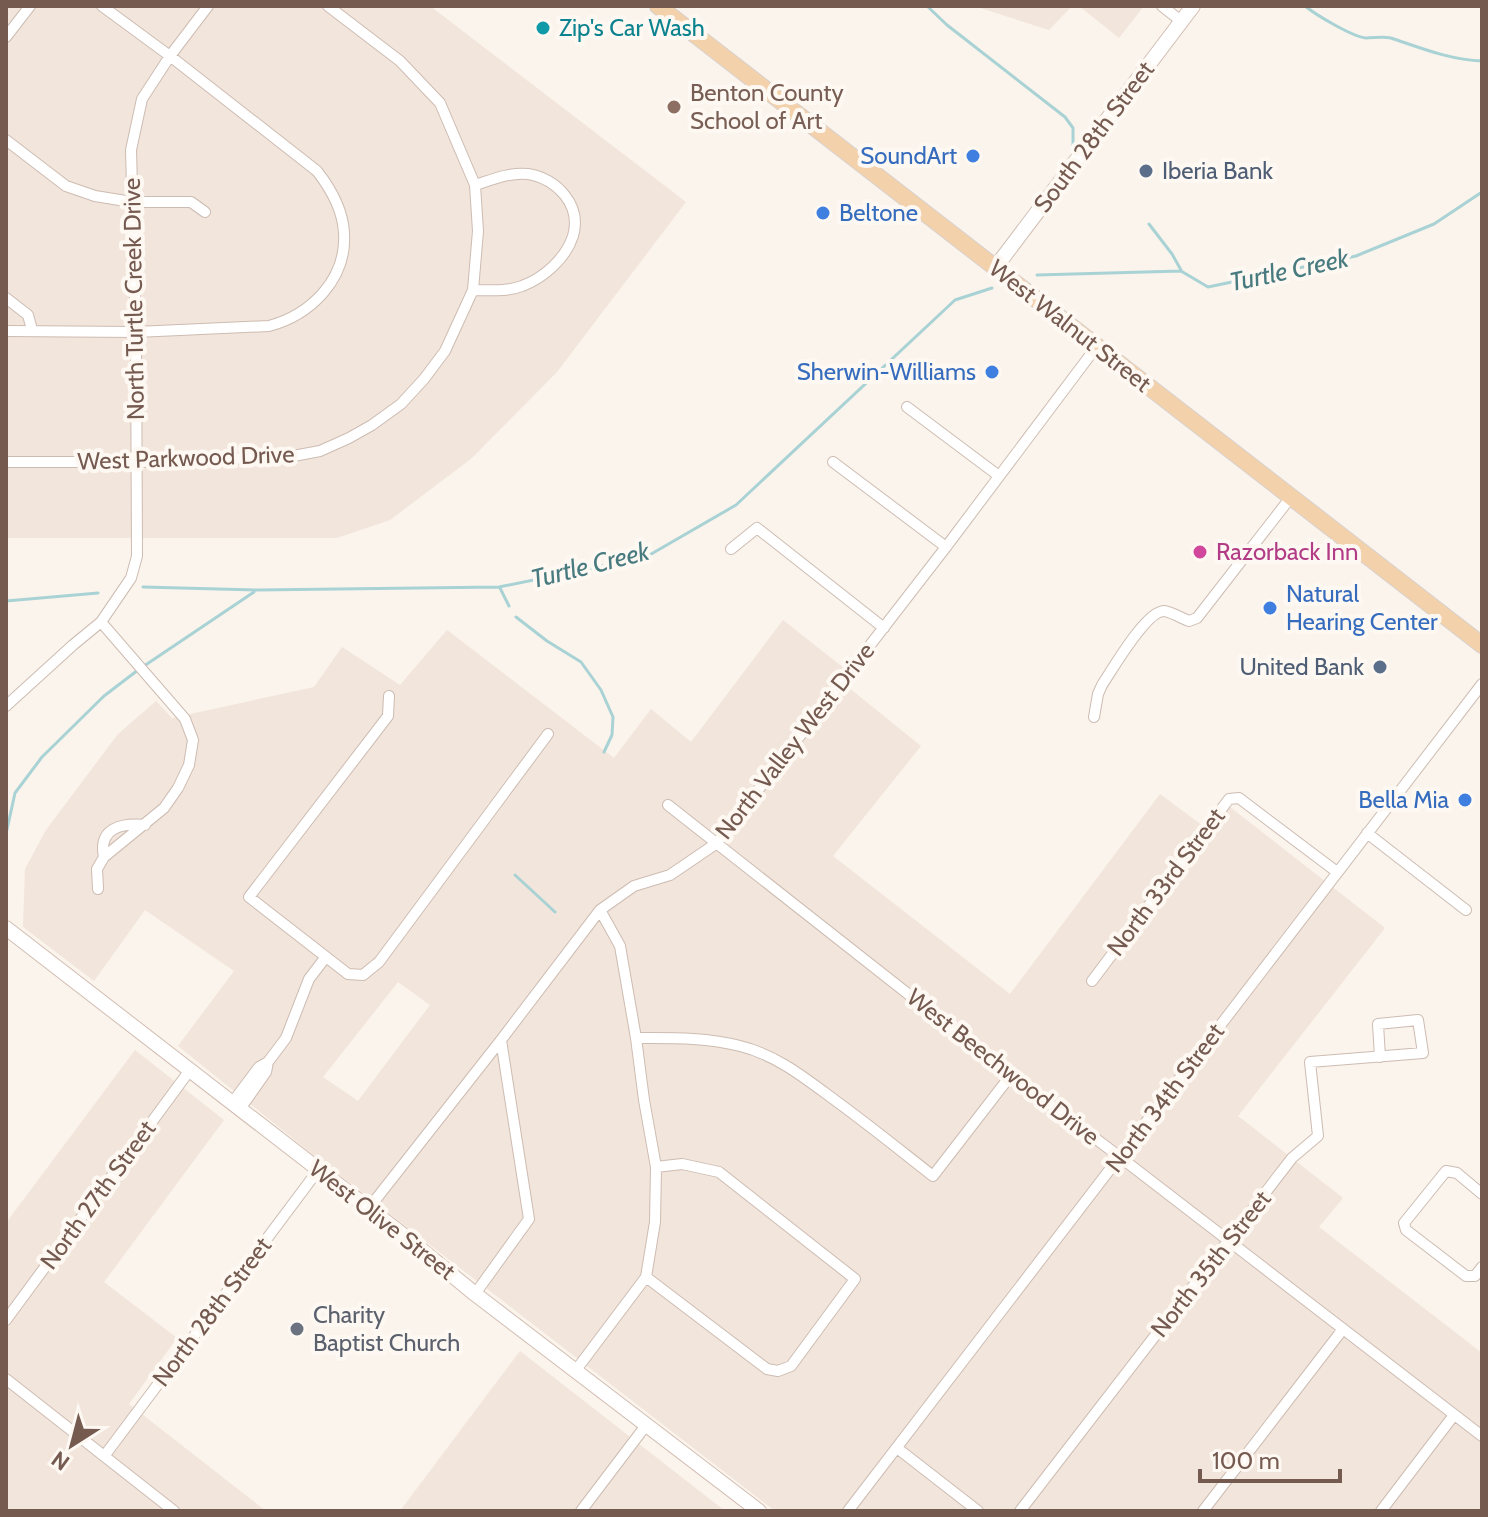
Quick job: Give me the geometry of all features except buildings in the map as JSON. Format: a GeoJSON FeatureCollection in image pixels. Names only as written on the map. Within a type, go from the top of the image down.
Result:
{"type":"FeatureCollection","features":[{"type":"Feature","properties":{"kind":"main road","name":"West Walnut Street"},"geometry":{"type":"LineString","coordinates":[[658,6],[1482,645]]}},
{"type":"Feature","properties":{"kind":"main road","name":"South 28th Street"},"geometry":{"type":"LineString","coordinates":[[995,268],[1186,11]]}},
{"type":"Feature","properties":{"kind":"main road","name":"West Olive Street"},"geometry":{"type":"LineString","coordinates":[[6,928],[759,1511]]}},
{"type":"Feature","properties":{"kind":"street"},"geometry":{"type":"LineString","coordinates":[[6,37],[30,6]]}},
{"type":"Feature","properties":{"kind":"street"},"geometry":{"type":"LineString","coordinates":[[6,331],[136,332],[269,326],[308,309],[323,295],[333,280],[344,250],[340,212],[328,185],[317,171],[102,6]]}},
{"type":"Feature","properties":{"kind":"street","name":"North Turtle Creek Drive"},"geometry":{"type":"LineString","coordinates":[[6,706],[101,622],[131,578],[137,556],[137,462],[131,150],[142,99],[208,6]]}},
{"type":"Feature","properties":{"kind":"street","name":"West Parkwood Drive"},"geometry":{"type":"LineString","coordinates":[[6,462],[288,457],[320,451],[372,425],[401,404],[445,351],[473,290],[478,231],[475,185],[440,103],[400,61],[328,6]]}},
{"type":"Feature","properties":{"kind":"street"},"geometry":{"type":"LineString","coordinates":[[1162,6],[1186,11]]}},
{"type":"Feature","properties":{"kind":"street"},"geometry":{"type":"LineString","coordinates":[[6,140],[66,186],[95,196],[132,202],[191,202],[205,212]]}},
{"type":"Feature","properties":{"kind":"street"},"geometry":{"type":"LineString","coordinates":[[473,290],[520,287],[540,278],[566,250],[573,234],[574,218],[569,199],[557,186],[541,178],[526,174],[509,175],[475,185]]}},
{"type":"Feature","properties":{"kind":"street"},"geometry":{"type":"LineString","coordinates":[[6,298],[28,315],[32,330]]}},
{"type":"Feature","properties":{"kind":"street","name":"North Valley West Drive"},"geometry":{"type":"LineString","coordinates":[[369,1208],[600,910],[634,886],[670,875],[717,843],[1097,346]]}},
{"type":"Feature","properties":{"kind":"street"},"geometry":{"type":"LineString","coordinates":[[907,407],[999,476]]}},
{"type":"Feature","properties":{"kind":"street"},"geometry":{"type":"LineString","coordinates":[[833,462],[946,547]]}},
{"type":"Feature","properties":{"kind":"street"},"geometry":{"type":"LineString","coordinates":[[1094,717],[1102,685],[1144,626],[1153,616],[1165,611],[1189,621],[1197,618],[1291,497]]}},
{"type":"Feature","properties":{"kind":"street"},"geometry":{"type":"LineString","coordinates":[[731,549],[757,528],[884,628]]}},
{"type":"Feature","properties":{"kind":"street"},"geometry":{"type":"LineString","coordinates":[[98,889],[97,869],[104,857],[164,808],[178,788],[189,765],[193,740],[185,719],[101,622]]}},
{"type":"Feature","properties":{"kind":"street","name":"North 34th Street"},"geometry":{"type":"LineString","coordinates":[[848,1511],[1482,684]]}},
{"type":"Feature","properties":{"kind":"street"},"geometry":{"type":"LineString","coordinates":[[389,696],[388,716],[249,897],[348,974],[363,975],[379,962],[548,734]]}},
{"type":"Feature","properties":{"kind":"street","name":"North 33rd Street"},"geometry":{"type":"LineString","coordinates":[[1092,981],[1229,799],[1239,798],[1248,804],[1337,872]]}},
{"type":"Feature","properties":{"kind":"street","name":"West Beechwood Drive"},"geometry":{"type":"LineString","coordinates":[[668,805],[1011,1075],[1482,1436]]}},
{"type":"Feature","properties":{"kind":"street"},"geometry":{"type":"LineString","coordinates":[[104,857],[102,847],[110,832],[119,826],[145,825]]}},
{"type":"Feature","properties":{"kind":"street"},"geometry":{"type":"LineString","coordinates":[[1367,833],[1466,910]]}},
{"type":"Feature","properties":{"kind":"street"},"geometry":{"type":"LineString","coordinates":[[576,1370],[646,1277],[655,1222],[656,1167],[620,946],[600,910]]}},
{"type":"Feature","properties":{"kind":"street"},"geometry":{"type":"LineString","coordinates":[[236,1106],[266,1072],[268,1062],[286,1038],[309,979],[325,958]]}},
{"type":"Feature","properties":{"kind":"street","name":"North 35th Street"},"geometry":{"type":"LineString","coordinates":[[1020,1511],[1292,1158],[1318,1136],[1310,1062],[1380,1057],[1423,1053],[1418,1020],[1378,1024],[1380,1057]]}},
{"type":"Feature","properties":{"kind":"street"},"geometry":{"type":"LineString","coordinates":[[636,1038],[695,1038],[742,1046],[770,1057],[794,1070],[933,1176],[1011,1075]]}},
{"type":"Feature","properties":{"kind":"street"},"geometry":{"type":"LineString","coordinates":[[475,1294],[529,1219],[501,1040]]}},
{"type":"Feature","properties":{"kind":"street","name":"North 27th Street"},"geometry":{"type":"LineString","coordinates":[[6,1320],[190,1070]]}},
{"type":"Feature","properties":{"kind":"street"},"geometry":{"type":"LineString","coordinates":[[646,1277],[767,1369],[778,1371],[791,1366],[855,1279],[719,1172],[682,1164],[656,1167]]}},
{"type":"Feature","properties":{"kind":"street","name":"North 28th Street"},"geometry":{"type":"LineString","coordinates":[[105,1455],[319,1169]]}},
{"type":"Feature","properties":{"kind":"street"},"geometry":{"type":"LineString","coordinates":[[1482,1194],[1457,1173],[1446,1171],[1404,1223],[1406,1230],[1466,1276],[1475,1276],[1482,1267]]}},
{"type":"Feature","properties":{"kind":"street"},"geometry":{"type":"LineString","coordinates":[[1203,1511],[1343,1329]]}},
{"type":"Feature","properties":{"kind":"street"},"geometry":{"type":"LineString","coordinates":[[6,1379],[174,1511]]}},
{"type":"Feature","properties":{"kind":"street"},"geometry":{"type":"LineString","coordinates":[[1381,1511],[1454,1415]]}},
{"type":"Feature","properties":{"kind":"street"},"geometry":{"type":"LineString","coordinates":[[581,1511],[647,1424]]}},
{"type":"Feature","properties":{"kind":"street"},"geometry":{"type":"LineString","coordinates":[[897,1448],[978,1511]]}},
{"type":"Feature","properties":{"kind":"shaded area"},"geometry":{"type":"Polygon","coordinates":[[[6,6],[430,6],[686,202],[557,372],[472,458],[390,520],[337,538],[6,538],[6,6]]]}},
{"type":"Feature","properties":{"kind":"shaded area"},"geometry":{"type":"Polygon","coordinates":[[[974,6],[1072,6],[1049,30],[974,6]]]}},
{"type":"Feature","properties":{"kind":"shaded area"},"geometry":{"type":"Polygon","coordinates":[[[1079,6],[1144,6],[1119,38],[1079,6]]]}},
{"type":"Feature","properties":{"kind":"shaded area"},"geometry":{"type":"Polygon","coordinates":[[[783,620],[845,669],[838,679],[921,746],[833,856],[1010,994],[1160,794],[1211,832],[1230,807],[1385,928],[1238,1116],[1343,1198],[1319,1227],[1482,1353],[1482,1511],[775,1511],[316,1157],[178,1046],[234,971],[145,910],[94,981],[23,927],[25,869],[46,830],[118,734],[156,701],[172,718],[314,687],[342,647],[400,685],[447,630],[614,758],[651,709],[691,742],[783,620]],[[398,982],[323,1077],[358,1101],[430,1005],[398,982]]]}},
{"type":"Feature","properties":{"kind":"shaded area"},"geometry":{"type":"Polygon","coordinates":[[[135,1050],[224,1120],[104,1282],[177,1338],[129,1404],[266,1511],[6,1511],[6,1223],[135,1050]]]}},
{"type":"Feature","properties":{"kind":"shaded area"},"geometry":{"type":"Polygon","coordinates":[[[520,1351],[725,1511],[400,1511],[520,1351]]]}},
{"type":"Feature","properties":{"kind":"waterway"},"geometry":{"type":"LineString","coordinates":[[927,6],[1065,117],[1073,128],[1073,148]]}},
{"type":"Feature","properties":{"kind":"waterway"},"geometry":{"type":"LineString","coordinates":[[1305,6],[1360,37],[1391,38],[1447,56],[1482,61]]}},
{"type":"Feature","properties":{"kind":"waterway","name":"Turtle Creek"},"geometry":{"type":"LineString","coordinates":[[1037,275],[1181,271],[1208,287],[1356,256],[1434,224],[1482,192]]}},
{"type":"Feature","properties":{"kind":"waterway"},"geometry":{"type":"LineString","coordinates":[[1149,224],[1181,270]]}},
{"type":"Feature","properties":{"kind":"waterway","name":"Turtle Creek"},"geometry":{"type":"LineString","coordinates":[[143,587],[257,590],[499,587],[646,557],[736,505],[955,300],[992,288]]}},
{"type":"Feature","properties":{"kind":"waterway"},"geometry":{"type":"LineString","coordinates":[[500,588],[509,606]]}},
{"type":"Feature","properties":{"kind":"waterway"},"geometry":{"type":"LineString","coordinates":[[144,666],[254,592]]}},
{"type":"Feature","properties":{"kind":"waterway","name":"Turtle Creek"},"geometry":{"type":"LineString","coordinates":[[6,601],[98,593]]}},
{"type":"Feature","properties":{"kind":"waterway"},"geometry":{"type":"LineString","coordinates":[[516,617],[581,662],[601,690],[613,717],[612,735],[604,752]]}},
{"type":"Feature","properties":{"kind":"waterway"},"geometry":{"type":"LineString","coordinates":[[6,834],[15,793],[42,757],[104,696],[138,670]]}},
{"type":"Feature","properties":{"kind":"waterway"},"geometry":{"type":"LineString","coordinates":[[515,875],[555,912]]}},
{"type":"Feature","properties":{"kind":"place","name":"Zip's Car Wash"},"geometry":{"type":"Point","coordinates":[543,28]}},
{"type":"Feature","properties":{"kind":"place","name":"Benton County School of Art"},"geometry":{"type":"Point","coordinates":[674,107]}},
{"type":"Feature","properties":{"kind":"place","name":"SoundArt"},"geometry":{"type":"Point","coordinates":[973,156]}},
{"type":"Feature","properties":{"kind":"place","name":"Iberia Bank"},"geometry":{"type":"Point","coordinates":[1146,171]}},
{"type":"Feature","properties":{"kind":"place","name":"Beltone"},"geometry":{"type":"Point","coordinates":[823,213]}},
{"type":"Feature","properties":{"kind":"place","name":"Sherwin-Williams"},"geometry":{"type":"Point","coordinates":[992,372]}},
{"type":"Feature","properties":{"kind":"place","name":"Razorback Inn"},"geometry":{"type":"Point","coordinates":[1200,552]}},
{"type":"Feature","properties":{"kind":"place","name":"Natural Hearing Center"},"geometry":{"type":"Point","coordinates":[1270,608]}},
{"type":"Feature","properties":{"kind":"place","name":"United Bank"},"geometry":{"type":"Point","coordinates":[1380,667]}},
{"type":"Feature","properties":{"kind":"place","name":"Bella Mia"},"geometry":{"type":"Point","coordinates":[1465,800]}},
{"type":"Feature","properties":{"kind":"place","name":"Charity Baptist Church"},"geometry":{"type":"Point","coordinates":[297,1329]}}]}
